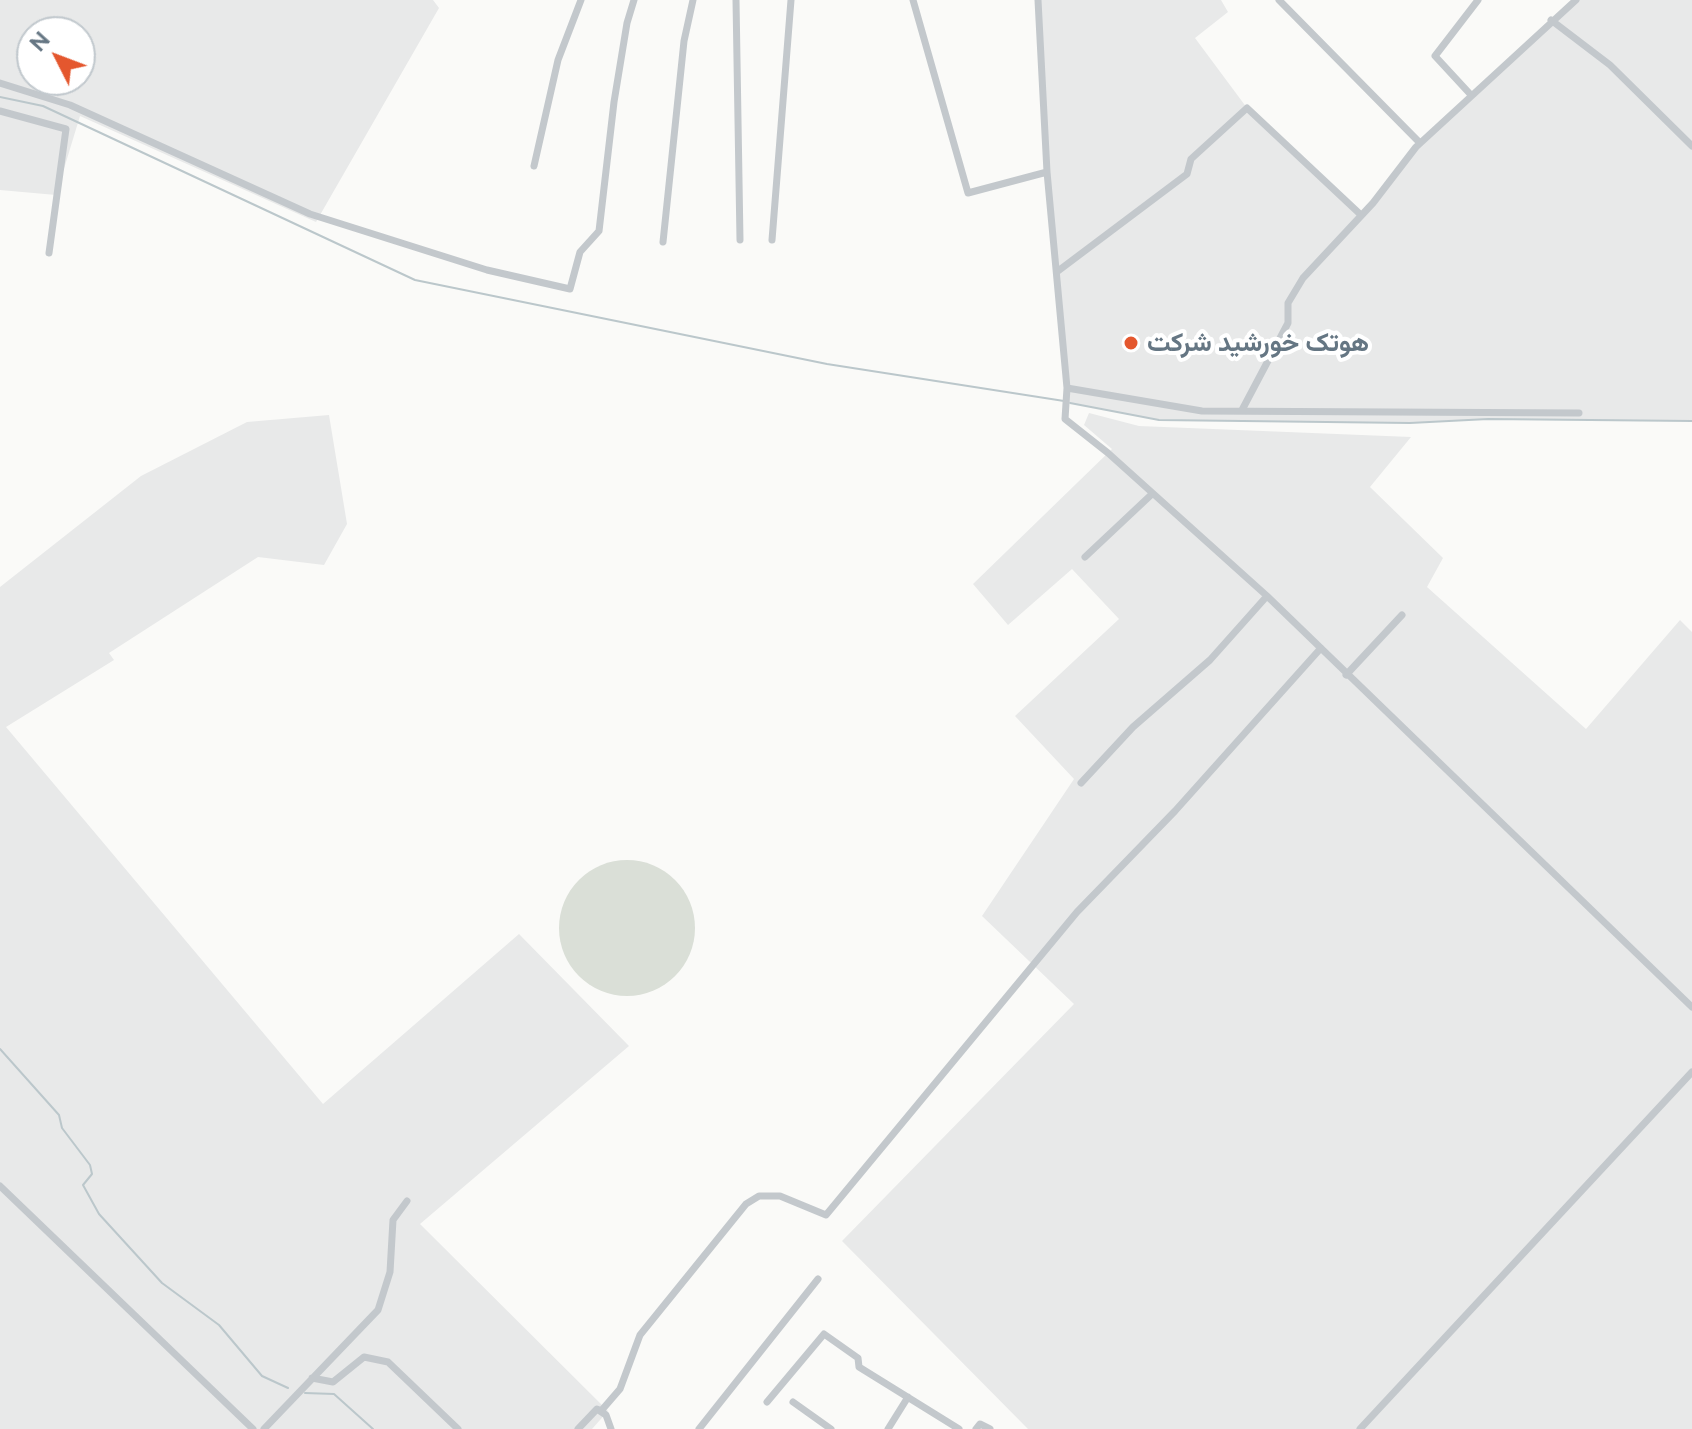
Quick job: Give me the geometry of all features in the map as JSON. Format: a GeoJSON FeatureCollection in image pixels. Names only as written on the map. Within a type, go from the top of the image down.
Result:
{"type":"FeatureCollection","features":[{"type":"Feature","properties":{"kind":"street"},"geometry":{"type":"LineString","coordinates":[[534,166],[558,60],[581,0]]}},
{"type":"Feature","properties":{"kind":"street"},"geometry":{"type":"LineString","coordinates":[[0,83],[70,105],[310,214],[487,270],[570,289],[580,252],[599,231],[616,86],[634,0]]}},
{"type":"Feature","properties":{"kind":"street"},"geometry":{"type":"LineString","coordinates":[[663,242],[684,41],[693,0]]}},
{"type":"Feature","properties":{"kind":"street"},"geometry":{"type":"LineString","coordinates":[[736,0],[740,240]]}},
{"type":"Feature","properties":{"kind":"street"},"geometry":{"type":"LineString","coordinates":[[772,240],[791,0]]}},
{"type":"Feature","properties":{"kind":"street"},"geometry":{"type":"LineString","coordinates":[[913,0],[968,193],[1047,172]]}},
{"type":"Feature","properties":{"kind":"street"},"geometry":{"type":"LineString","coordinates":[[1038,0],[1047,172],[1067,388],[1065,419],[1267,596],[1346,675],[1559,874],[1692,1007]]}},
{"type":"Feature","properties":{"kind":"street"},"geometry":{"type":"LineString","coordinates":[[1279,0],[1420,143]]}},
{"type":"Feature","properties":{"kind":"street"},"geometry":{"type":"LineString","coordinates":[[1471,95],[1435,56],[1478,0]]}},
{"type":"Feature","properties":{"kind":"street"},"geometry":{"type":"LineString","coordinates":[[1242,410],[1288,323],[1288,303],[1303,278],[1361,215],[1420,143],[1576,0]]}},
{"type":"Feature","properties":{"kind":"street"},"geometry":{"type":"LineString","coordinates":[[1551,20],[1610,65],[1692,146]]}},
{"type":"Feature","properties":{"kind":"street"},"geometry":{"type":"LineString","coordinates":[[1058,271],[1187,174],[1191,159],[1247,108],[1361,215]]}},
{"type":"Feature","properties":{"kind":"street"},"geometry":{"type":"LineString","coordinates":[[0,111],[66,129],[49,253]]}},
{"type":"Feature","properties":{"kind":"street"},"geometry":{"type":"LineString","coordinates":[[1067,388],[1202,411],[1579,413]]}},
{"type":"Feature","properties":{"kind":"street"},"geometry":{"type":"LineString","coordinates":[[1085,557],[1152,494]]}},
{"type":"Feature","properties":{"kind":"street"},"geometry":{"type":"LineString","coordinates":[[1081,783],[1133,727],[1210,660],[1267,596]]}},
{"type":"Feature","properties":{"kind":"street"},"geometry":{"type":"LineString","coordinates":[[1346,675],[1402,615]]}},
{"type":"Feature","properties":{"kind":"street"},"geometry":{"type":"LineString","coordinates":[[601,1411],[620,1389],[640,1335],[746,1204],[759,1196],[780,1196],[826,1215],[1077,912],[1175,811],[1321,648]]}},
{"type":"Feature","properties":{"kind":"street"},"geometry":{"type":"LineString","coordinates":[[1360,1429],[1692,1072]]}},
{"type":"Feature","properties":{"kind":"street"},"geometry":{"type":"LineString","coordinates":[[0,1186],[253,1429]]}},
{"type":"Feature","properties":{"kind":"street"},"geometry":{"type":"LineString","coordinates":[[264,1429],[378,1310],[390,1272],[393,1220],[407,1201]]}},
{"type":"Feature","properties":{"kind":"street"},"geometry":{"type":"LineString","coordinates":[[699,1429],[818,1279]]}},
{"type":"Feature","properties":{"kind":"street"},"geometry":{"type":"LineString","coordinates":[[767,1402],[824,1334],[858,1358],[859,1367],[959,1429]]}},
{"type":"Feature","properties":{"kind":"street"},"geometry":{"type":"LineString","coordinates":[[312,1378],[333,1382],[364,1357],[388,1362],[458,1429]]}},
{"type":"Feature","properties":{"kind":"street"},"geometry":{"type":"LineString","coordinates":[[888,1429],[908,1397]]}},
{"type":"Feature","properties":{"kind":"street"},"geometry":{"type":"LineString","coordinates":[[793,1402],[817,1426],[831,1429]]}},
{"type":"Feature","properties":{"kind":"street"},"geometry":{"type":"LineString","coordinates":[[578,1429],[597,1409],[606,1415],[611,1429]]}},
{"type":"Feature","properties":{"kind":"street"},"geometry":{"type":"LineString","coordinates":[[976,1429],[980,1424],[990,1429]]}},
{"type":"Feature","properties":{"kind":"shaded area"},"geometry":{"type":"Polygon","coordinates":[[[0,0],[433,0],[439,8],[316,222],[80,116],[56,195],[0,190],[0,0]]]}},
{"type":"Feature","properties":{"kind":"shaded area"},"geometry":{"type":"Polygon","coordinates":[[[1038,0],[1221,0],[1228,12],[1195,38],[1247,108],[1361,215],[1416,147],[1576,0],[1692,0],[1692,421],[1488,419],[1410,423],[1159,420],[1067,402],[1047,172],[1038,0]]]}},
{"type":"Feature","properties":{"kind":"shaded area"},"geometry":{"type":"Polygon","coordinates":[[[1089,413],[1139,426],[1411,437],[1370,487],[1443,558],[1427,587],[1586,729],[1680,620],[1692,632],[1692,1429],[1028,1429],[842,1241],[1074,1004],[982,916],[1074,779],[1015,716],[1119,619],[1072,569],[1008,625],[973,584],[1112,449],[1084,425],[1089,413]]]}},
{"type":"Feature","properties":{"kind":"shaded area"},"geometry":{"type":"Polygon","coordinates":[[[329,415],[347,524],[324,565],[258,557],[109,653],[114,660],[6,727],[323,1104],[519,934],[629,1046],[420,1224],[608,1411],[592,1429],[0,1429],[0,587],[141,476],[247,422],[329,415]]]}},
{"type":"Feature","properties":{"kind":"shaded area"},"geometry":{"type":"Polygon","coordinates":[[[627,860],[653,865],[675,880],[690,902],[695,928],[690,954],[675,976],[653,991],[627,996],[601,991],[579,976],[564,954],[559,928],[564,902],[579,880],[601,865],[627,860]]]}},
{"type":"Feature","properties":{"kind":"waterway"},"geometry":{"type":"LineString","coordinates":[[0,97],[43,106],[415,280],[827,364],[1064,401]]}},
{"type":"Feature","properties":{"kind":"waterway"},"geometry":{"type":"LineString","coordinates":[[1070,403],[1159,420],[1410,423],[1488,419],[1692,421]]}},
{"type":"Feature","properties":{"kind":"waterway"},"geometry":{"type":"LineString","coordinates":[[0,1049],[59,1115],[62,1128],[90,1165],[92,1174],[83,1185],[99,1214],[162,1283],[219,1325],[262,1376],[288,1388]]}},
{"type":"Feature","properties":{"kind":"waterway"},"geometry":{"type":"LineString","coordinates":[[305,1393],[334,1394],[373,1429]]}},
{"type":"Feature","properties":{"kind":"place","name":"هوتک خورشید شرکت"},"geometry":{"type":"Point","coordinates":[1131,343]}}]}
